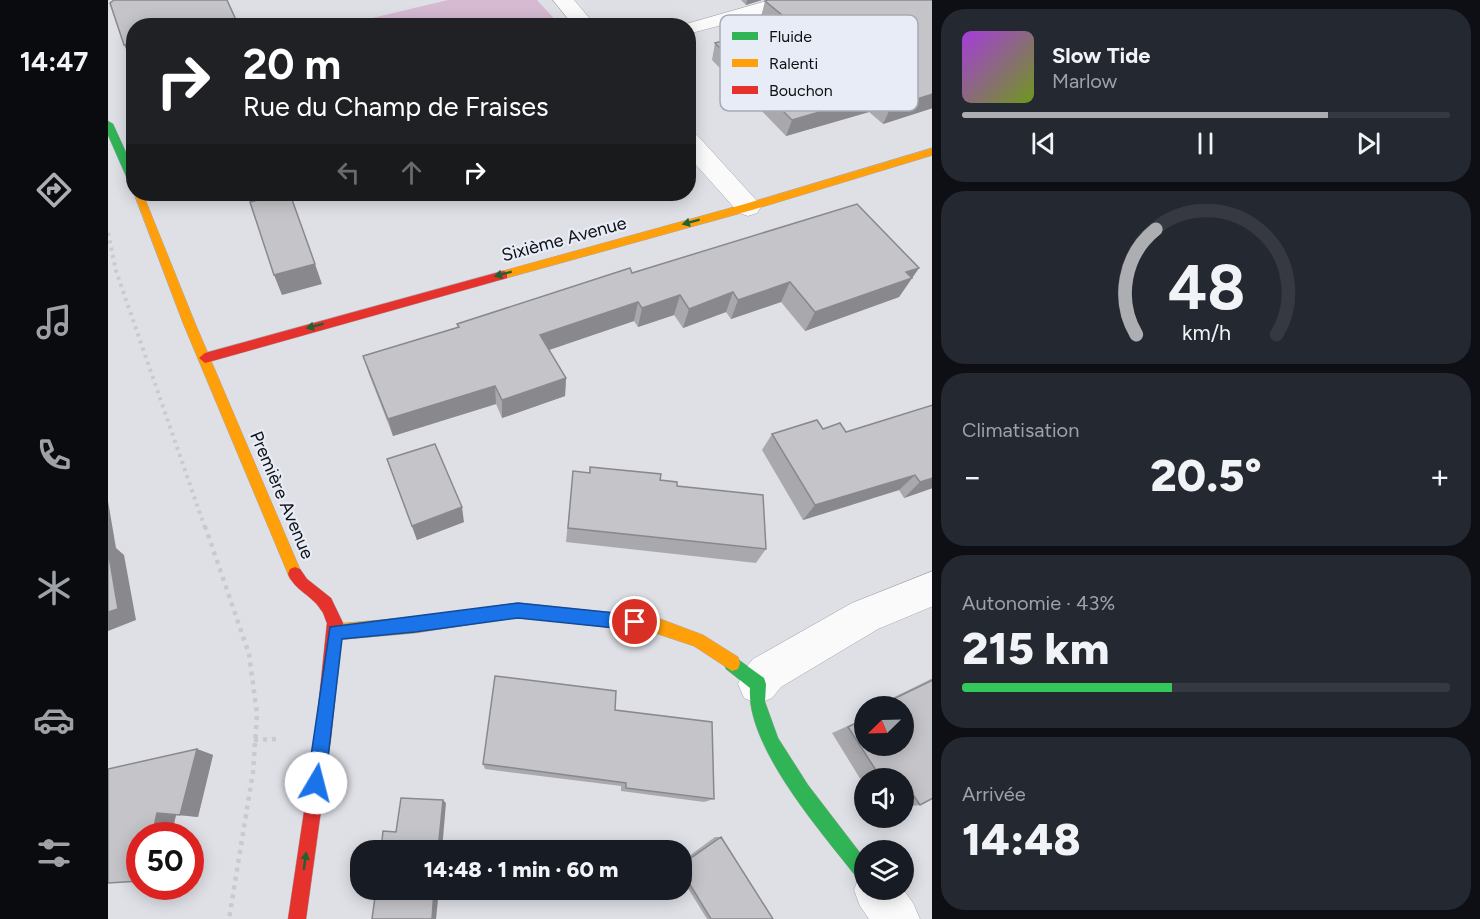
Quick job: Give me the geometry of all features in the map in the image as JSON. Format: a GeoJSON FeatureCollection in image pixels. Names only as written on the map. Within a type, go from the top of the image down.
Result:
{"type":"FeatureCollection","features":[{"type":"Feature","properties":{"kind":"street"},"geometry":{"type":"LineString","coordinates":[[563,0],[579,18]]}},
{"type":"Feature","properties":{"kind":"street"},"geometry":{"type":"LineString","coordinates":[[737,15],[794,0]]}},
{"type":"Feature","properties":{"kind":"street"},"geometry":{"type":"LineString","coordinates":[[696,26],[720,20]]}},
{"type":"Feature","properties":{"kind":"street"},"geometry":{"type":"LineString","coordinates":[[108,124],[126,165]]}},
{"type":"Feature","properties":{"kind":"street"},"geometry":{"type":"LineString","coordinates":[[696,150],[748,207]]}},
{"type":"Feature","properties":{"kind":"street","name":"Sixième Avenue"},"geometry":{"type":"LineString","coordinates":[[205,358],[748,207],[932,151]]}},
{"type":"Feature","properties":{"kind":"street","name":"Première Avenue"},"geometry":{"type":"LineString","coordinates":[[141,201],[293,568],[302,584],[321,597],[331,608],[335,632],[297,919]]}},
{"type":"Feature","properties":{"kind":"street"},"geometry":{"type":"LineString","coordinates":[[854,859],[771,741],[756,703],[758,684],[767,673],[865,616],[932,588]]}},
{"type":"Feature","properties":{"kind":"street"},"geometry":{"type":"LineString","coordinates":[[335,632],[415,625],[512,611],[577,615],[655,625],[685,634],[721,654],[758,684]]}},
{"type":"Feature","properties":{"kind":"street"},"geometry":{"type":"LineString","coordinates":[[883,900],[897,919]]}},
{"type":"Feature","properties":{"kind":"path"},"geometry":{"type":"LineString","coordinates":[[108,232],[116,271],[249,654],[257,714],[253,772],[229,919]]}},
{"type":"Feature","properties":{"kind":"shaded area"},"geometry":{"type":"Polygon","coordinates":[[[448,0],[537,0],[554,18],[372,18],[448,0]]]}},
{"type":"Feature","properties":{"kind":"building"},"geometry":{"type":"Polygon","coordinates":[[[114,0],[227,0],[235,18],[126,18],[126,45],[124,45],[110,3],[114,0]]]}},
{"type":"Feature","properties":{"kind":"building"},"geometry":{"type":"Polygon","coordinates":[[[932,0],[932,94],[918,99],[918,15],[782,15],[765,1],[932,0]]]}},
{"type":"Feature","properties":{"kind":"building"},"geometry":{"type":"Polygon","coordinates":[[[783,111],[823,111],[792,120],[783,111]]]}},
{"type":"Feature","properties":{"kind":"building"},"geometry":{"type":"Polygon","coordinates":[[[292,201],[315,264],[274,275],[250,202],[292,201]]]}},
{"type":"Feature","properties":{"kind":"building"},"geometry":{"type":"Polygon","coordinates":[[[857,204],[919,268],[906,272],[912,278],[815,312],[790,282],[738,300],[733,292],[689,309],[680,295],[642,308],[638,302],[540,335],[566,378],[502,400],[495,386],[388,419],[363,356],[459,327],[457,324],[630,268],[632,273],[857,204]]]}},
{"type":"Feature","properties":{"kind":"building"},"geometry":{"type":"Polygon","coordinates":[[[932,405],[932,478],[920,482],[915,475],[815,505],[772,434],[817,420],[823,429],[840,423],[846,432],[932,405]]]}},
{"type":"Feature","properties":{"kind":"building"},"geometry":{"type":"Polygon","coordinates":[[[435,444],[462,507],[412,526],[387,459],[435,444]]]}},
{"type":"Feature","properties":{"kind":"building"},"geometry":{"type":"Polygon","coordinates":[[[590,467],[661,474],[660,480],[677,482],[677,486],[763,495],[766,549],[568,528],[573,471],[590,473],[590,467]]]}},
{"type":"Feature","properties":{"kind":"building"},"geometry":{"type":"Polygon","coordinates":[[[108,550],[118,609],[108,612],[108,550]]]}},
{"type":"Feature","properties":{"kind":"building"},"geometry":{"type":"Polygon","coordinates":[[[495,676],[616,691],[615,710],[712,722],[714,799],[626,788],[626,783],[483,764],[495,676]]]}},
{"type":"Feature","properties":{"kind":"building"},"geometry":{"type":"Polygon","coordinates":[[[932,680],[932,799],[920,805],[914,796],[914,768],[875,768],[867,756],[914,756],[914,696],[900,696],[932,680]]]}},
{"type":"Feature","properties":{"kind":"building"},"geometry":{"type":"Polygon","coordinates":[[[854,724],[854,736],[848,727],[854,724]]]}},
{"type":"Feature","properties":{"kind":"building"},"geometry":{"type":"Polygon","coordinates":[[[197,749],[180,815],[157,813],[155,822],[126,822],[126,882],[108,883],[108,769],[197,749]]]}},
{"type":"Feature","properties":{"kind":"building"},"geometry":{"type":"Polygon","coordinates":[[[401,798],[443,800],[439,840],[382,840],[383,831],[396,832],[401,798]]]}},
{"type":"Feature","properties":{"kind":"building"},"geometry":{"type":"Polygon","coordinates":[[[721,837],[773,919],[711,919],[692,888],[692,857],[721,837]]]}},
{"type":"Feature","properties":{"kind":"building"},"geometry":{"type":"Polygon","coordinates":[[[375,900],[433,900],[432,919],[372,919],[375,900]]]}},
{"type":"Feature","properties":{"kind":"traffic: fast"},"geometry":{"type":"LineString","coordinates":[[108,124],[126,165]]}},
{"type":"Feature","properties":{"kind":"traffic: fast"},"geometry":{"type":"LineString","coordinates":[[732,663],[758,684],[757,702],[762,722],[772,744],[802,791],[854,860]]}},
{"type":"Feature","properties":{"kind":"traffic: slow"},"geometry":{"type":"LineString","coordinates":[[503,275],[748,207],[932,151]]}},
{"type":"Feature","properties":{"kind":"traffic: slow"},"geometry":{"type":"LineString","coordinates":[[141,201],[189,323],[295,574]]}},
{"type":"Feature","properties":{"kind":"traffic: slow"},"geometry":{"type":"LineString","coordinates":[[335,632],[415,625],[518,610],[655,625],[698,640],[732,663]]}},
{"type":"Feature","properties":{"kind":"traffic: jam"},"geometry":{"type":"LineString","coordinates":[[205,358],[503,275]]}},
{"type":"Feature","properties":{"kind":"traffic: jam"},"geometry":{"type":"LineString","coordinates":[[295,574],[302,584],[326,603],[335,623],[323,738],[297,919]]}},
{"type":"Feature","properties":{"kind":"route"},"geometry":{"type":"LineString","coordinates":[[316,783],[335,632],[415,625],[518,610],[635,622]]}}]}
